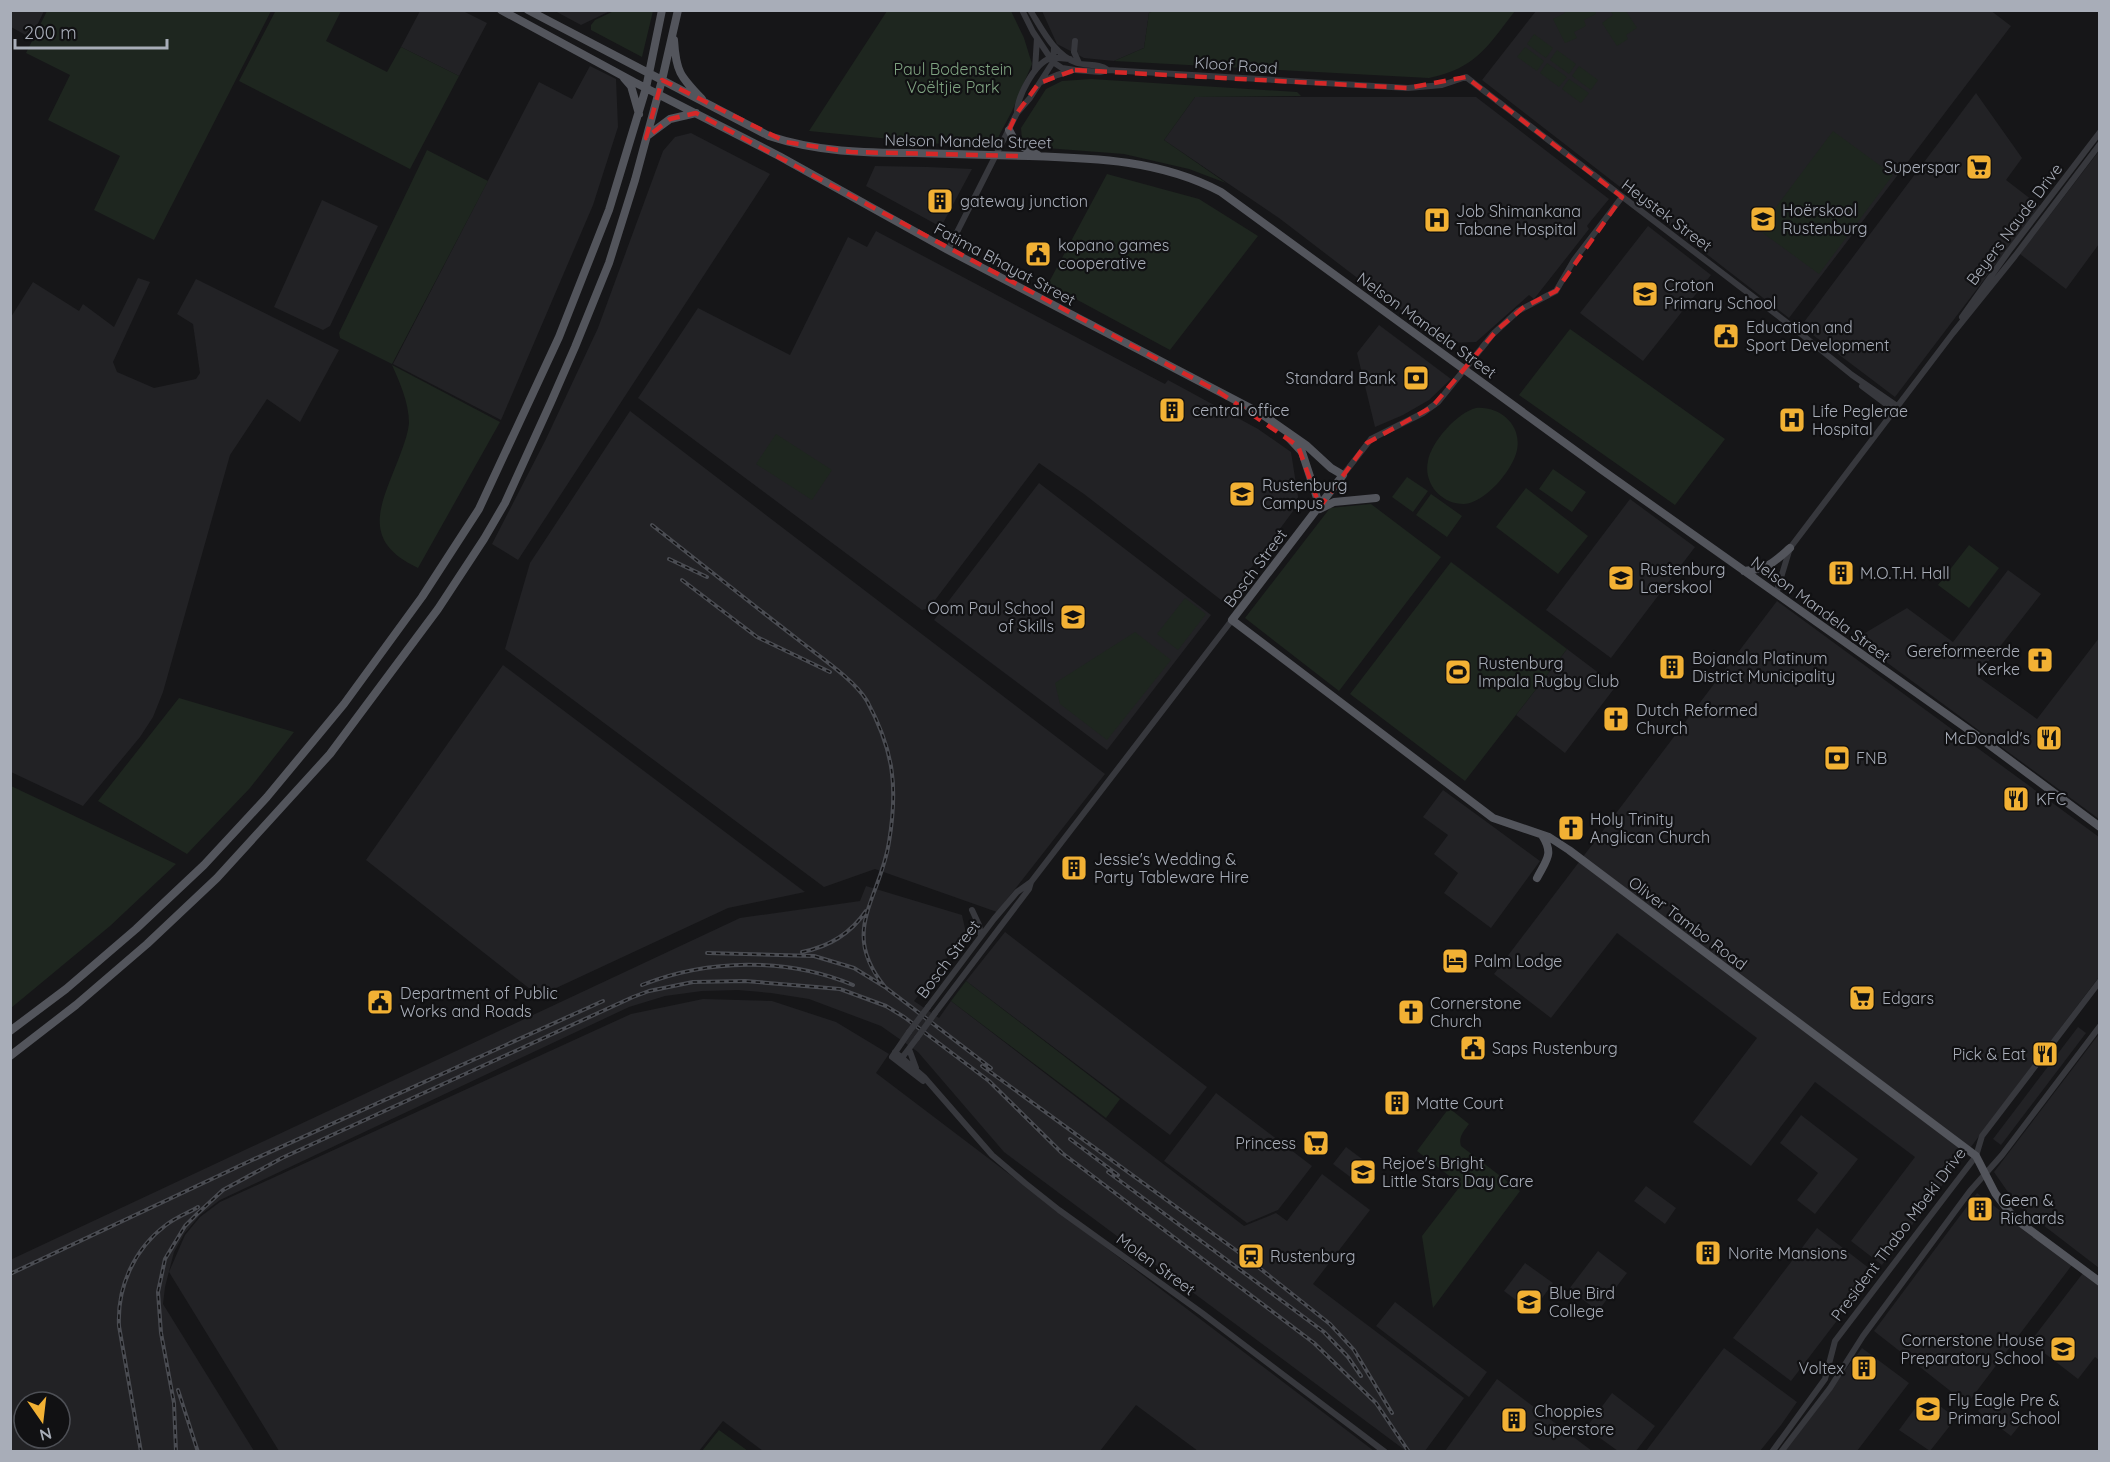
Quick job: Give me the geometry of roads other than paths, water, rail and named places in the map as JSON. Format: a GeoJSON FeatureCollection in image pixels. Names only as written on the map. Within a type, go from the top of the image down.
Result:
{"type":"FeatureCollection","features":[{"type":"Feature","properties":{"kind":"main road","name":"Fatima Bhayat Street"},"geometry":{"type":"LineString","coordinates":[[501,10],[1260,413],[1287,430],[1331,468],[1343,475]]}},
{"type":"Feature","properties":{"kind":"main road","name":"Nelson Mandela Street"},"geometry":{"type":"LineString","coordinates":[[528,10],[769,136],[809,147],[851,152],[1116,160],[1169,171],[1206,184],[1221,192],[1299,248],[1744,571],[1976,735],[2100,827]]}},
{"type":"Feature","properties":{"kind":"main road"},"geometry":{"type":"LineString","coordinates":[[10,1031],[66,989],[136,929],[204,865],[318,738],[422,597],[479,509],[559,338],[609,210],[650,74],[662,10]]}},
{"type":"Feature","properties":{"kind":"main road"},"geometry":{"type":"LineString","coordinates":[[10,1056],[76,1005],[147,944],[218,878],[330,754],[438,609],[484,539],[505,503],[575,347],[609,263],[662,81],[678,10]]}},
{"type":"Feature","properties":{"kind":"main road"},"geometry":{"type":"LineString","coordinates":[[673,32],[679,73],[708,104]]}},
{"type":"Feature","properties":{"kind":"main road"},"geometry":{"type":"LineString","coordinates":[[621,75],[631,86],[639,115]]}},
{"type":"Feature","properties":{"kind":"main road"},"geometry":{"type":"LineString","coordinates":[[646,138],[670,119],[696,113]]}},
{"type":"Feature","properties":{"kind":"main road"},"geometry":{"type":"LineString","coordinates":[[1009,130],[1012,138],[1022,148],[1041,157]]}},
{"type":"Feature","properties":{"kind":"main road"},"geometry":{"type":"LineString","coordinates":[[1238,402],[1298,446],[1307,465],[1318,509],[1334,502],[1376,498]]}},
{"type":"Feature","properties":{"kind":"main road","name":"Bosch Street"},"geometry":{"type":"LineString","coordinates":[[1232,620],[1343,475]]}},
{"type":"Feature","properties":{"kind":"main road"},"geometry":{"type":"LineString","coordinates":[[1744,571],[1771,565],[1790,548]]}},
{"type":"Feature","properties":{"kind":"main road","name":"Oliver Tambo Road"},"geometry":{"type":"LineString","coordinates":[[1232,620],[1493,818],[1553,839],[1569,850],[1976,1156],[1983,1175],[2006,1209],[2100,1282]]}},
{"type":"Feature","properties":{"kind":"main road"},"geometry":{"type":"LineString","coordinates":[[1537,878],[1549,854],[1548,843],[1542,835]]}},
{"type":"Feature","properties":{"kind":"street"},"geometry":{"type":"LineString","coordinates":[[1022,10],[1052,60],[1062,68],[1100,72],[1108,70]]}},
{"type":"Feature","properties":{"kind":"street","name":"Kloof Road"},"geometry":{"type":"LineString","coordinates":[[1030,10],[1054,48],[1079,63],[1102,66],[1108,70],[1408,88],[1442,85],[1466,77]]}},
{"type":"Feature","properties":{"kind":"street"},"geometry":{"type":"LineString","coordinates":[[948,249],[1017,113],[1021,96],[1035,70],[1038,56],[1037,38]]}},
{"type":"Feature","properties":{"kind":"street"},"geometry":{"type":"LineString","coordinates":[[1075,41],[1074,52],[1079,63]]}},
{"type":"Feature","properties":{"kind":"street"},"geometry":{"type":"LineString","coordinates":[[1017,113],[1022,110],[1039,83],[1052,60],[1054,48]]}},
{"type":"Feature","properties":{"kind":"street"},"geometry":{"type":"LineString","coordinates":[[1035,70],[1052,60],[1070,59]]}},
{"type":"Feature","properties":{"kind":"street"},"geometry":{"type":"LineString","coordinates":[[1039,83],[1075,70]]}},
{"type":"Feature","properties":{"kind":"street","name":"Heystek Street"},"geometry":{"type":"LineString","coordinates":[[1466,77],[1790,325],[1852,375],[1855,380],[1895,408]]}},
{"type":"Feature","properties":{"kind":"street","name":"Beyers Naude Drive"},"geometry":{"type":"LineString","coordinates":[[1953,333],[1954,328],[2009,251],[2100,132]]}},
{"type":"Feature","properties":{"kind":"street","name":"Beyers Naude Drive"},"geometry":{"type":"LineString","coordinates":[[1776,594],[1790,548],[1895,408],[2100,144]]}},
{"type":"Feature","properties":{"kind":"street","name":"Bosch Street"},"geometry":{"type":"LineString","coordinates":[[1343,475],[1367,442],[1432,407],[1444,396],[1493,334],[1508,320],[1531,303],[1556,291],[1574,260],[1622,197]]}},
{"type":"Feature","properties":{"kind":"street","name":"Bosch Street"},"geometry":{"type":"LineString","coordinates":[[1031,882],[1029,889],[900,1060],[894,1054],[981,936],[1017,892],[1031,882],[1232,620]]}},
{"type":"Feature","properties":{"kind":"street"},"geometry":{"type":"LineString","coordinates":[[972,910],[981,936]]}},
{"type":"Feature","properties":{"kind":"street","name":"President Thabo Mbeki Drive"},"geometry":{"type":"LineString","coordinates":[[1772,1452],[1825,1379],[1835,1341],[1976,1156],[1982,1136],[2100,981]]}},
{"type":"Feature","properties":{"kind":"street","name":"President Thabo Mbeki Drive"},"geometry":{"type":"LineString","coordinates":[[1781,1452],[1830,1388],[1863,1336],[1983,1175],[2002,1155],[2100,1026]]}},
{"type":"Feature","properties":{"kind":"street"},"geometry":{"type":"LineString","coordinates":[[909,1049],[917,1071]]}},
{"type":"Feature","properties":{"kind":"street"},"geometry":{"type":"LineString","coordinates":[[900,1060],[917,1071],[927,1082]]}},
{"type":"Feature","properties":{"kind":"street"},"geometry":{"type":"LineString","coordinates":[[900,1060],[916,1077],[927,1082]]}},
{"type":"Feature","properties":{"kind":"street","name":"Molen Street"},"geometry":{"type":"LineString","coordinates":[[927,1082],[992,1155],[1025,1183],[1385,1452]]}},
{"type":"Feature","properties":{"kind":"railway"},"geometry":{"type":"LineString","coordinates":[[652,525],[834,668],[854,685],[867,701],[883,736],[892,770],[893,804],[889,842],[866,915],[864,932],[865,949],[872,967],[885,987]]}},
{"type":"Feature","properties":{"kind":"railway"},"geometry":{"type":"LineString","coordinates":[[669,559],[707,577]]}},
{"type":"Feature","properties":{"kind":"railway"},"geometry":{"type":"LineString","coordinates":[[682,580],[757,637],[830,672]]}},
{"type":"Feature","properties":{"kind":"railway"},"geometry":{"type":"LineString","coordinates":[[802,952],[821,947],[838,938],[866,911]]}},
{"type":"Feature","properties":{"kind":"railway"},"geometry":{"type":"LineString","coordinates":[[707,953],[814,956],[854,968],[885,987],[991,1068]]}},
{"type":"Feature","properties":{"kind":"railway"},"geometry":{"type":"LineString","coordinates":[[642,985],[693,970],[747,965],[801,970],[853,985]]}},
{"type":"Feature","properties":{"kind":"railway"},"geometry":{"type":"LineString","coordinates":[[176,1452],[174,1403],[161,1333],[158,1292],[165,1259],[185,1226],[223,1190],[282,1158],[633,997],[649,991],[693,982],[745,981],[840,989],[886,1006],[904,1017],[989,1081],[1062,1153],[1314,1343],[1376,1403],[1409,1452]]}},
{"type":"Feature","properties":{"kind":"railway"},"geometry":{"type":"LineString","coordinates":[[10,1274],[250,1161],[603,1001]]}},
{"type":"Feature","properties":{"kind":"railway"},"geometry":{"type":"LineString","coordinates":[[982,1066],[1248,1259],[1330,1324],[1354,1350],[1392,1413]]}},
{"type":"Feature","properties":{"kind":"railway"},"geometry":{"type":"LineString","coordinates":[[1070,1139],[1118,1175]]}},
{"type":"Feature","properties":{"kind":"railway"},"geometry":{"type":"LineString","coordinates":[[1108,1172],[1324,1332],[1348,1357],[1361,1376]]}},
{"type":"Feature","properties":{"kind":"railway"},"geometry":{"type":"LineString","coordinates":[[141,1452],[119,1326],[121,1297],[130,1270],[145,1245],[170,1222],[198,1207]]}},
{"type":"Feature","properties":{"kind":"railway"},"geometry":{"type":"LineString","coordinates":[[178,1390],[198,1452]]}},
{"type":"Feature","properties":{"kind":"place","name":"Superspar"},"geometry":{"type":"Point","coordinates":[1979,167]}},
{"type":"Feature","properties":{"kind":"place","name":"gateway junction"},"geometry":{"type":"Point","coordinates":[940,201]}},
{"type":"Feature","properties":{"kind":"place","name":"Hoërskool Rustenburg"},"geometry":{"type":"Point","coordinates":[1763,219]}},
{"type":"Feature","properties":{"kind":"place","name":"Job Shimankana Tabane Hospital"},"geometry":{"type":"Point","coordinates":[1437,220]}},
{"type":"Feature","properties":{"kind":"place","name":"kopano games cooperative"},"geometry":{"type":"Point","coordinates":[1038,254]}},
{"type":"Feature","properties":{"kind":"place","name":"Croton Primary School"},"geometry":{"type":"Point","coordinates":[1645,294]}},
{"type":"Feature","properties":{"kind":"place","name":"Education and Sport Development"},"geometry":{"type":"Point","coordinates":[1726,336]}},
{"type":"Feature","properties":{"kind":"place","name":"Standard Bank"},"geometry":{"type":"Point","coordinates":[1416,378]}},
{"type":"Feature","properties":{"kind":"place","name":"central office"},"geometry":{"type":"Point","coordinates":[1172,410]}},
{"type":"Feature","properties":{"kind":"place","name":"Life Peglerae Hospital"},"geometry":{"type":"Point","coordinates":[1792,420]}},
{"type":"Feature","properties":{"kind":"place","name":"Rustenburg Campus"},"geometry":{"type":"Point","coordinates":[1242,494]}},
{"type":"Feature","properties":{"kind":"place","name":"M.O.T.H. Hall"},"geometry":{"type":"Point","coordinates":[1841,573]}},
{"type":"Feature","properties":{"kind":"place","name":"Rustenburg Laerskool"},"geometry":{"type":"Point","coordinates":[1621,578]}},
{"type":"Feature","properties":{"kind":"place","name":"Oom Paul School of Skills"},"geometry":{"type":"Point","coordinates":[1073,617]}},
{"type":"Feature","properties":{"kind":"place","name":"Gereformeerde Kerke"},"geometry":{"type":"Point","coordinates":[2040,660]}},
{"type":"Feature","properties":{"kind":"place","name":"Bojanala Platinum District Municipality"},"geometry":{"type":"Point","coordinates":[1672,667]}},
{"type":"Feature","properties":{"kind":"place","name":"Rustenburg Impala Rugby Club"},"geometry":{"type":"Point","coordinates":[1458,672]}},
{"type":"Feature","properties":{"kind":"place","name":"Dutch Reformed Church"},"geometry":{"type":"Point","coordinates":[1616,719]}},
{"type":"Feature","properties":{"kind":"place","name":"McDonald's"},"geometry":{"type":"Point","coordinates":[2049,738]}},
{"type":"Feature","properties":{"kind":"place","name":"FNB"},"geometry":{"type":"Point","coordinates":[1837,758]}},
{"type":"Feature","properties":{"kind":"place","name":"KFC"},"geometry":{"type":"Point","coordinates":[2016,799]}},
{"type":"Feature","properties":{"kind":"place","name":"Holy Trinity Anglican Church"},"geometry":{"type":"Point","coordinates":[1571,828]}},
{"type":"Feature","properties":{"kind":"place","name":"Jessie's Wedding & Party Tableware Hire"},"geometry":{"type":"Point","coordinates":[1074,868]}},
{"type":"Feature","properties":{"kind":"place","name":"Palm Lodge"},"geometry":{"type":"Point","coordinates":[1455,961]}},
{"type":"Feature","properties":{"kind":"place","name":"Edgars"},"geometry":{"type":"Point","coordinates":[1862,998]}},
{"type":"Feature","properties":{"kind":"place","name":"Department of Public Works and Roads"},"geometry":{"type":"Point","coordinates":[380,1002]}},
{"type":"Feature","properties":{"kind":"place","name":"Cornerstone Church"},"geometry":{"type":"Point","coordinates":[1411,1012]}},
{"type":"Feature","properties":{"kind":"place","name":"Saps Rustenburg"},"geometry":{"type":"Point","coordinates":[1473,1048]}},
{"type":"Feature","properties":{"kind":"place","name":"Pick & Eat"},"geometry":{"type":"Point","coordinates":[2045,1054]}},
{"type":"Feature","properties":{"kind":"place","name":"Matte Court"},"geometry":{"type":"Point","coordinates":[1397,1103]}},
{"type":"Feature","properties":{"kind":"place","name":"Princess"},"geometry":{"type":"Point","coordinates":[1316,1143]}},
{"type":"Feature","properties":{"kind":"place","name":"Rejoe's Bright Little Stars Day Care"},"geometry":{"type":"Point","coordinates":[1363,1172]}},
{"type":"Feature","properties":{"kind":"place","name":"Geen & Richards"},"geometry":{"type":"Point","coordinates":[1980,1209]}},
{"type":"Feature","properties":{"kind":"place","name":"Norite Mansions"},"geometry":{"type":"Point","coordinates":[1708,1253]}},
{"type":"Feature","properties":{"kind":"place","name":"Rustenburg"},"geometry":{"type":"Point","coordinates":[1251,1256]}},
{"type":"Feature","properties":{"kind":"place","name":"Blue Bird College"},"geometry":{"type":"Point","coordinates":[1529,1302]}},
{"type":"Feature","properties":{"kind":"place","name":"Cornerstone House Preparatory School"},"geometry":{"type":"Point","coordinates":[2063,1349]}},
{"type":"Feature","properties":{"kind":"place","name":"Voltex"},"geometry":{"type":"Point","coordinates":[1864,1368]}},
{"type":"Feature","properties":{"kind":"place","name":"Fly Eagle Pre & Primary School"},"geometry":{"type":"Point","coordinates":[1928,1409]}},
{"type":"Feature","properties":{"kind":"place","name":"Choppies Superstore"},"geometry":{"type":"Point","coordinates":[1514,1420]}},
{"type":"Feature","properties":{"kind":"park label","name":"Paul Bodenstein Voëltjie Park"},"geometry":{"type":"Point","coordinates":[953,78]}}]}
